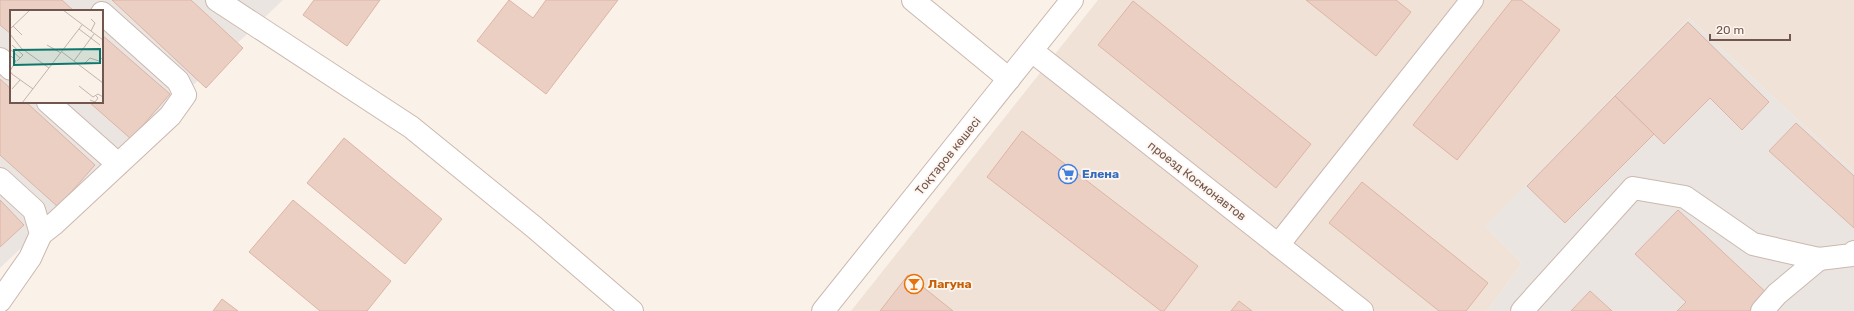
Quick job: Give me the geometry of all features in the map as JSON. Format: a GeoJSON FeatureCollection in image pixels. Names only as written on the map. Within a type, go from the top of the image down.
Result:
{"type":"FeatureCollection","features":[{"type":"Feature","properties":{"kind":"street"},"geometry":{"type":"LineString","coordinates":[[88,0],[99,10]]}},
{"type":"Feature","properties":{"kind":"street"},"geometry":{"type":"LineString","coordinates":[[217,0],[411,127],[534,227],[632,311]]}},
{"type":"Feature","properties":{"kind":"street"},"geometry":{"type":"LineString","coordinates":[[913,0],[1009,79]]}},
{"type":"Feature","properties":{"kind":"street","name":"Тоқтаров көшесі"},"geometry":{"type":"LineString","coordinates":[[824,311],[1072,0]]}},
{"type":"Feature","properties":{"kind":"street"},"geometry":{"type":"LineString","coordinates":[[1278,245],[1472,0]]}},
{"type":"Feature","properties":{"kind":"street"},"geometry":{"type":"LineString","coordinates":[[0,301],[30,258],[41,234],[55,223],[170,116],[185,95],[178,81],[103,14]]}},
{"type":"Feature","properties":{"kind":"street","name":"проезд Космонавтов"},"geometry":{"type":"LineString","coordinates":[[1032,51],[1362,311]]}},
{"type":"Feature","properties":{"kind":"street"},"geometry":{"type":"LineString","coordinates":[[0,59],[10,67]]}},
{"type":"Feature","properties":{"kind":"street"},"geometry":{"type":"LineString","coordinates":[[49,103],[118,164]]}},
{"type":"Feature","properties":{"kind":"street"},"geometry":{"type":"LineString","coordinates":[[0,179],[34,210],[41,234]]}},
{"type":"Feature","properties":{"kind":"street"},"geometry":{"type":"LineString","coordinates":[[1522,311],[1633,188],[1684,197],[1753,244],[1819,259],[1852,255],[1854,252]]}},
{"type":"Feature","properties":{"kind":"street"},"geometry":{"type":"LineString","coordinates":[[1762,311],[1777,294],[1819,259]]}},
{"type":"Feature","properties":{"kind":"shaded area"},"geometry":{"type":"Polygon","coordinates":[[[0,0],[283,0],[0,268],[0,0]]]}},
{"type":"Feature","properties":{"kind":"shaded area"},"geometry":{"type":"Polygon","coordinates":[[[1098,0],[1854,0],[1854,172],[1689,18],[1486,227],[1522,263],[1487,311],[851,311],[1098,0]]]}},
{"type":"Feature","properties":{"kind":"shaded area"},"geometry":{"type":"Polygon","coordinates":[[[1689,18],[1854,172],[1854,311],[1487,311],[1522,263],[1485,226],[1689,18]]]}},
{"type":"Feature","properties":{"kind":"building"},"geometry":{"type":"Polygon","coordinates":[[[0,0],[62,0],[73,10],[10,10],[10,33],[0,25],[0,0]]]}},
{"type":"Feature","properties":{"kind":"building"},"geometry":{"type":"Polygon","coordinates":[[[112,0],[191,0],[243,48],[206,88],[112,0]]]}},
{"type":"Feature","properties":{"kind":"building"},"geometry":{"type":"Polygon","coordinates":[[[314,0],[380,0],[347,46],[303,15],[314,0]]]}},
{"type":"Feature","properties":{"kind":"building"},"geometry":{"type":"Polygon","coordinates":[[[509,0],[533,18],[546,0],[618,0],[546,94],[477,41],[509,0]]]}},
{"type":"Feature","properties":{"kind":"building"},"geometry":{"type":"Polygon","coordinates":[[[1306,0],[1396,0],[1411,12],[1376,56],[1306,0]]]}},
{"type":"Feature","properties":{"kind":"building"},"geometry":{"type":"Polygon","coordinates":[[[1512,0],[1521,0],[1560,30],[1457,160],[1413,125],[1512,0]]]}},
{"type":"Feature","properties":{"kind":"building"},"geometry":{"type":"Polygon","coordinates":[[[1133,1],[1311,144],[1276,188],[1098,45],[1133,1]]]}},
{"type":"Feature","properties":{"kind":"building"},"geometry":{"type":"Polygon","coordinates":[[[1688,22],[1769,102],[1742,130],[1710,98],[1664,144],[1615,96],[1688,22]]]}},
{"type":"Feature","properties":{"kind":"building"},"geometry":{"type":"Polygon","coordinates":[[[103,36],[170,94],[131,139],[90,103],[103,103],[103,36]]]}},
{"type":"Feature","properties":{"kind":"building"},"geometry":{"type":"Polygon","coordinates":[[[0,79],[10,88],[10,103],[27,103],[95,165],[58,207],[0,155],[0,79]]]}},
{"type":"Feature","properties":{"kind":"building"},"geometry":{"type":"Polygon","coordinates":[[[1615,96],[1654,134],[1565,223],[1527,186],[1615,96]]]}},
{"type":"Feature","properties":{"kind":"building"},"geometry":{"type":"Polygon","coordinates":[[[1796,123],[1854,176],[1854,228],[1769,151],[1796,123]]]}},
{"type":"Feature","properties":{"kind":"building"},"geometry":{"type":"Polygon","coordinates":[[[1022,131],[1198,266],[1164,311],[1161,311],[987,177],[1022,131]]]}},
{"type":"Feature","properties":{"kind":"building"},"geometry":{"type":"Polygon","coordinates":[[[344,138],[442,219],[405,264],[307,183],[344,138]]]}},
{"type":"Feature","properties":{"kind":"building"},"geometry":{"type":"Polygon","coordinates":[[[1362,182],[1488,283],[1466,311],[1439,311],[1329,223],[1362,182]]]}},
{"type":"Feature","properties":{"kind":"building"},"geometry":{"type":"Polygon","coordinates":[[[0,200],[24,225],[0,247],[0,200]]]}},
{"type":"Feature","properties":{"kind":"building"},"geometry":{"type":"Polygon","coordinates":[[[293,200],[391,281],[367,311],[320,311],[249,252],[293,200]]]}},
{"type":"Feature","properties":{"kind":"building"},"geometry":{"type":"Polygon","coordinates":[[[1678,210],[1770,296],[1756,311],[1677,311],[1686,302],[1635,254],[1678,210]]]}},
{"type":"Feature","properties":{"kind":"building"},"geometry":{"type":"Polygon","coordinates":[[[908,275],[953,311],[880,311],[908,275]]]}},
{"type":"Feature","properties":{"kind":"building"},"geometry":{"type":"Polygon","coordinates":[[[1590,291],[1612,311],[1571,311],[1590,291]]]}},
{"type":"Feature","properties":{"kind":"building"},"geometry":{"type":"Polygon","coordinates":[[[222,299],[238,311],[213,311],[222,299]]]}},
{"type":"Feature","properties":{"kind":"building"},"geometry":{"type":"Polygon","coordinates":[[[1239,301],[1252,311],[1231,311],[1239,301]]]}},
{"type":"Feature","properties":{"kind":"place","name":"Елена"},"geometry":{"type":"Point","coordinates":[1068,174]}},
{"type":"Feature","properties":{"kind":"place","name":"Лагуна"},"geometry":{"type":"Point","coordinates":[914,284]}}]}
